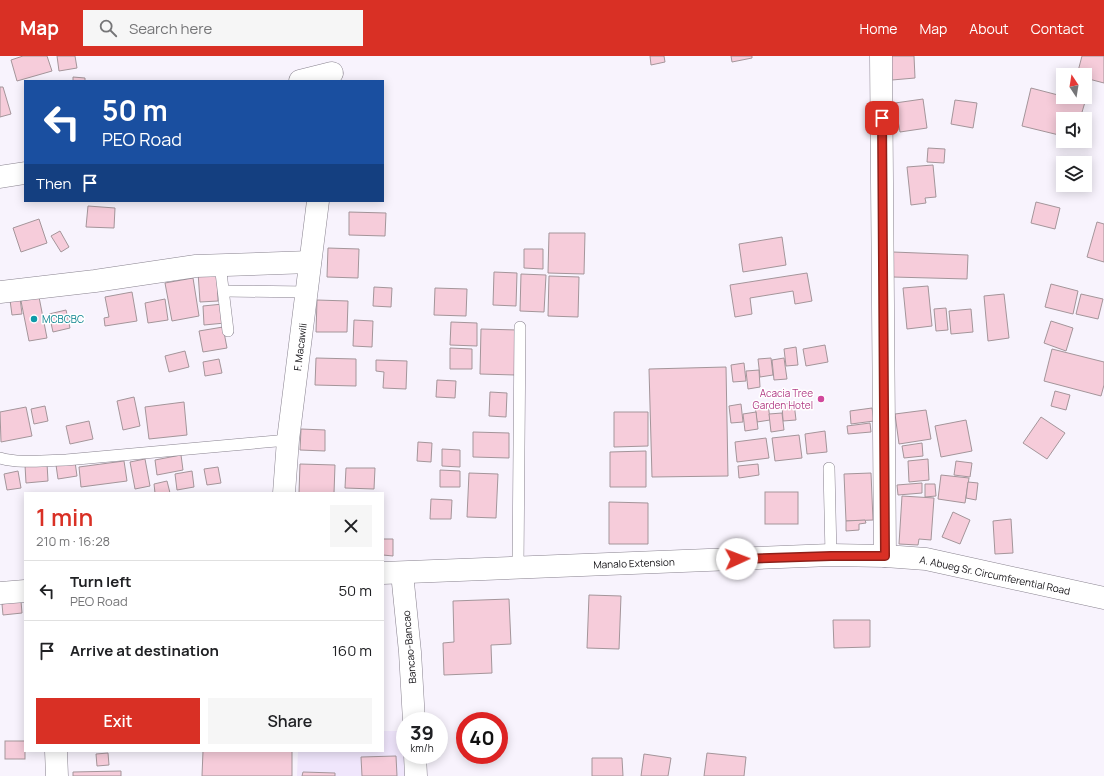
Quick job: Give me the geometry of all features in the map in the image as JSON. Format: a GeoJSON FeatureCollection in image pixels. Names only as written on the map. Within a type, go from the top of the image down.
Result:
{"type":"FeatureCollection","features":[{"type":"Feature","properties":{"kind":"street"},"geometry":{"type":"LineString","coordinates":[[881,56],[885,556]]}},
{"type":"Feature","properties":{"kind":"street"},"geometry":{"type":"LineString","coordinates":[[303,80],[332,70]]}},
{"type":"Feature","properties":{"kind":"street"},"geometry":{"type":"LineString","coordinates":[[0,177],[24,173]]}},
{"type":"Feature","properties":{"kind":"street","name":"F. Macawili"},"geometry":{"type":"LineString","coordinates":[[284,492],[288,440],[318,202]]}},
{"type":"Feature","properties":{"kind":"street"},"geometry":{"type":"LineString","coordinates":[[0,292],[40,288],[196,266],[310,262]]}},
{"type":"Feature","properties":{"kind":"street","name":"Manalo Extension"},"geometry":{"type":"LineString","coordinates":[[392,573],[831,556],[885,556]]}},
{"type":"Feature","properties":{"kind":"street","name":"A. Abueg Sr. Circumferential Road"},"geometry":{"type":"LineString","coordinates":[[885,556],[926,559],[1104,598]]}},
{"type":"Feature","properties":{"kind":"street","name":"Bancao-Bancao"},"geometry":{"type":"LineString","coordinates":[[392,573],[410,652],[413,712]]}},
{"type":"Feature","properties":{"kind":"street"},"geometry":{"type":"LineString","coordinates":[[0,593],[24,591]]}},
{"type":"Feature","properties":{"kind":"street"},"geometry":{"type":"LineString","coordinates":[[56,752],[57,776]]}},
{"type":"Feature","properties":{"kind":"street"},"geometry":{"type":"LineString","coordinates":[[415,764],[416,776]]}},
{"type":"Feature","properties":{"kind":"lane"},"geometry":{"type":"LineString","coordinates":[[220,264],[228,331]]}},
{"type":"Feature","properties":{"kind":"lane"},"geometry":{"type":"LineString","coordinates":[[224,291],[307,292]]}},
{"type":"Feature","properties":{"kind":"lane"},"geometry":{"type":"LineString","coordinates":[[518,568],[520,327]]}},
{"type":"Feature","properties":{"kind":"lane"},"geometry":{"type":"LineString","coordinates":[[0,458],[6,460],[37,461],[66,460],[288,440]]}},
{"type":"Feature","properties":{"kind":"lane"},"geometry":{"type":"LineString","coordinates":[[828,468],[831,556]]}},
{"type":"Feature","properties":{"kind":"shaded area"},"geometry":{"type":"Polygon","coordinates":[[[384,731],[396,731],[396,764],[406,764],[408,776],[297,776],[298,752],[384,752],[384,731]]]}},
{"type":"Feature","properties":{"kind":"building"},"geometry":{"type":"Polygon","coordinates":[[[23,56],[47,56],[52,71],[17,81],[11,60],[23,56]]]}},
{"type":"Feature","properties":{"kind":"building"},"geometry":{"type":"Polygon","coordinates":[[[57,56],[75,56],[77,68],[59,71],[57,56]]]}},
{"type":"Feature","properties":{"kind":"building"},"geometry":{"type":"Polygon","coordinates":[[[650,56],[664,56],[665,62],[651,65],[650,56]]]}},
{"type":"Feature","properties":{"kind":"building"},"geometry":{"type":"Polygon","coordinates":[[[731,56],[752,56],[752,58],[732,62],[731,56]]]}},
{"type":"Feature","properties":{"kind":"building"},"geometry":{"type":"Polygon","coordinates":[[[891,56],[914,56],[915,78],[892,80],[891,56]]]}},
{"type":"Feature","properties":{"kind":"building"},"geometry":{"type":"Polygon","coordinates":[[[1082,56],[1104,56],[1104,83],[1092,80],[1092,68],[1079,68],[1082,56]]]}},
{"type":"Feature","properties":{"kind":"building"},"geometry":{"type":"Polygon","coordinates":[[[73,77],[85,78],[85,80],[73,80],[73,77]]]}},
{"type":"Feature","properties":{"kind":"building"},"geometry":{"type":"Polygon","coordinates":[[[0,87],[3,87],[11,114],[0,117],[0,87]]]}},
{"type":"Feature","properties":{"kind":"building"},"geometry":{"type":"Polygon","coordinates":[[[1031,88],[1056,94],[1056,104],[1084,104],[1082,112],[1056,112],[1056,134],[1022,126],[1031,88]]]}},
{"type":"Feature","properties":{"kind":"building"},"geometry":{"type":"Polygon","coordinates":[[[923,99],[927,128],[900,132],[895,103],[923,99]]]}},
{"type":"Feature","properties":{"kind":"building"},"geometry":{"type":"Polygon","coordinates":[[[955,100],[977,103],[973,128],[951,124],[955,100]]]}},
{"type":"Feature","properties":{"kind":"building"},"geometry":{"type":"Polygon","coordinates":[[[928,148],[945,149],[944,163],[927,162],[928,148]]]}},
{"type":"Feature","properties":{"kind":"building"},"geometry":{"type":"Polygon","coordinates":[[[933,165],[936,197],[925,198],[926,203],[911,205],[907,167],[933,165]]]}},
{"type":"Feature","properties":{"kind":"building"},"geometry":{"type":"Polygon","coordinates":[[[1036,202],[1060,208],[1055,229],[1031,223],[1036,202]]]}},
{"type":"Feature","properties":{"kind":"building"},"geometry":{"type":"Polygon","coordinates":[[[88,206],[115,208],[114,228],[86,227],[88,206]]]}},
{"type":"Feature","properties":{"kind":"building"},"geometry":{"type":"Polygon","coordinates":[[[349,212],[386,213],[385,236],[349,235],[349,212]]]}},
{"type":"Feature","properties":{"kind":"building"},"geometry":{"type":"Polygon","coordinates":[[[39,219],[47,243],[21,252],[13,228],[39,219]]]}},
{"type":"Feature","properties":{"kind":"building"},"geometry":{"type":"Polygon","coordinates":[[[1097,222],[1104,224],[1104,262],[1087,257],[1097,222]]]}},
{"type":"Feature","properties":{"kind":"building"},"geometry":{"type":"Polygon","coordinates":[[[60,231],[69,247],[61,252],[51,236],[60,231]]]}},
{"type":"Feature","properties":{"kind":"building"},"geometry":{"type":"Polygon","coordinates":[[[549,233],[585,233],[584,274],[548,273],[549,233]]]}},
{"type":"Feature","properties":{"kind":"building"},"geometry":{"type":"Polygon","coordinates":[[[782,237],[786,265],[743,272],[739,244],[782,237]]]}},
{"type":"Feature","properties":{"kind":"building"},"geometry":{"type":"Polygon","coordinates":[[[328,248],[359,249],[358,278],[327,277],[328,248]]]}},
{"type":"Feature","properties":{"kind":"building"},"geometry":{"type":"Polygon","coordinates":[[[524,249],[543,249],[543,269],[524,268],[524,249]]]}},
{"type":"Feature","properties":{"kind":"building"},"geometry":{"type":"Polygon","coordinates":[[[893,252],[968,255],[967,279],[893,277],[893,252]]]}},
{"type":"Feature","properties":{"kind":"building"},"geometry":{"type":"Polygon","coordinates":[[[217,271],[218,301],[200,302],[198,272],[217,271]]]}},
{"type":"Feature","properties":{"kind":"building"},"geometry":{"type":"Polygon","coordinates":[[[494,272],[517,273],[516,306],[493,305],[494,272]]]}},
{"type":"Feature","properties":{"kind":"building"},"geometry":{"type":"Polygon","coordinates":[[[807,273],[812,301],[795,304],[793,291],[750,298],[752,314],[735,317],[730,285],[807,273]]]}},
{"type":"Feature","properties":{"kind":"building"},"geometry":{"type":"Polygon","coordinates":[[[521,274],[546,275],[544,312],[520,311],[521,274]]]}},
{"type":"Feature","properties":{"kind":"building"},"geometry":{"type":"Polygon","coordinates":[[[549,276],[579,277],[578,317],[548,316],[549,276]]]}},
{"type":"Feature","properties":{"kind":"building"},"geometry":{"type":"Polygon","coordinates":[[[193,278],[199,316],[172,321],[165,283],[193,278]]]}},
{"type":"Feature","properties":{"kind":"building"},"geometry":{"type":"Polygon","coordinates":[[[1051,284],[1078,291],[1073,314],[1045,307],[1051,284]]]}},
{"type":"Feature","properties":{"kind":"building"},"geometry":{"type":"Polygon","coordinates":[[[928,286],[932,326],[907,329],[903,288],[928,286]]]}},
{"type":"Feature","properties":{"kind":"building"},"geometry":{"type":"Polygon","coordinates":[[[374,287],[392,288],[391,307],[373,306],[374,287]]]}},
{"type":"Feature","properties":{"kind":"building"},"geometry":{"type":"Polygon","coordinates":[[[435,288],[467,289],[466,316],[434,315],[435,288]]]}},
{"type":"Feature","properties":{"kind":"building"},"geometry":{"type":"Polygon","coordinates":[[[132,292],[137,321],[105,326],[104,318],[109,317],[105,297],[132,292]]]}},
{"type":"Feature","properties":{"kind":"building"},"geometry":{"type":"Polygon","coordinates":[[[1004,294],[1009,338],[988,341],[984,296],[1004,294]]]}},
{"type":"Feature","properties":{"kind":"building"},"geometry":{"type":"Polygon","coordinates":[[[1081,294],[1103,299],[1098,319],[1076,314],[1081,294]]]}},
{"type":"Feature","properties":{"kind":"building","name":"MCBCBC"},"geometry":{"type":"Polygon","coordinates":[[[39,297],[47,338],[29,341],[21,301],[39,297]]]}},
{"type":"Feature","properties":{"kind":"building"},"geometry":{"type":"Polygon","coordinates":[[[20,298],[22,314],[12,315],[10,300],[20,298]]]}},
{"type":"Feature","properties":{"kind":"building"},"geometry":{"type":"Polygon","coordinates":[[[165,299],[168,320],[148,323],[145,303],[165,299]]]}},
{"type":"Feature","properties":{"kind":"building"},"geometry":{"type":"Polygon","coordinates":[[[317,300],[348,301],[347,332],[316,332],[317,300]]]}},
{"type":"Feature","properties":{"kind":"building"},"geometry":{"type":"Polygon","coordinates":[[[223,304],[225,323],[204,325],[203,306],[223,304]]]}},
{"type":"Feature","properties":{"kind":"building"},"geometry":{"type":"Polygon","coordinates":[[[946,308],[948,330],[936,331],[934,309],[946,308]]]}},
{"type":"Feature","properties":{"kind":"building"},"geometry":{"type":"Polygon","coordinates":[[[971,309],[973,332],[951,334],[949,311],[971,309]]]}},
{"type":"Feature","properties":{"kind":"building"},"geometry":{"type":"Polygon","coordinates":[[[66,310],[70,328],[53,332],[49,314],[66,310]]]}},
{"type":"Feature","properties":{"kind":"building"},"geometry":{"type":"Polygon","coordinates":[[[354,320],[373,321],[372,347],[353,346],[354,320]]]}},
{"type":"Feature","properties":{"kind":"building"},"geometry":{"type":"Polygon","coordinates":[[[1051,321],[1073,328],[1066,351],[1044,343],[1051,321]]]}},
{"type":"Feature","properties":{"kind":"building"},"geometry":{"type":"Polygon","coordinates":[[[451,322],[477,323],[477,346],[450,345],[451,322]]]}},
{"type":"Feature","properties":{"kind":"building"},"geometry":{"type":"Polygon","coordinates":[[[223,327],[227,348],[203,352],[199,331],[223,327]]]}},
{"type":"Feature","properties":{"kind":"building"},"geometry":{"type":"Polygon","coordinates":[[[481,329],[517,330],[515,375],[480,374],[481,329]]]}},
{"type":"Feature","properties":{"kind":"building"},"geometry":{"type":"Polygon","coordinates":[[[825,345],[828,362],[806,366],[803,349],[825,345]]]}},
{"type":"Feature","properties":{"kind":"building"},"geometry":{"type":"Polygon","coordinates":[[[796,347],[798,365],[786,366],[784,349],[796,347]]]}},
{"type":"Feature","properties":{"kind":"building"},"geometry":{"type":"Polygon","coordinates":[[[450,348],[472,349],[472,369],[450,369],[450,348]]]}},
{"type":"Feature","properties":{"kind":"building"},"geometry":{"type":"Polygon","coordinates":[[[1052,349],[1104,362],[1104,385],[1101,396],[1044,381],[1052,349]]]}},
{"type":"Feature","properties":{"kind":"building"},"geometry":{"type":"Polygon","coordinates":[[[185,351],[189,367],[169,372],[165,356],[185,351]]]}},
{"type":"Feature","properties":{"kind":"building"},"geometry":{"type":"Polygon","coordinates":[[[316,358],[356,359],[356,386],[315,385],[316,358]]]}},
{"type":"Feature","properties":{"kind":"building"},"geometry":{"type":"Polygon","coordinates":[[[771,358],[773,375],[760,377],[758,359],[771,358]]]}},
{"type":"Feature","properties":{"kind":"building"},"geometry":{"type":"Polygon","coordinates":[[[784,358],[787,379],[774,380],[772,360],[784,358]]]}},
{"type":"Feature","properties":{"kind":"building"},"geometry":{"type":"Polygon","coordinates":[[[219,359],[222,373],[205,376],[203,362],[219,359]]]}},
{"type":"Feature","properties":{"kind":"building"},"geometry":{"type":"Polygon","coordinates":[[[376,360],[407,361],[406,389],[383,388],[384,372],[376,371],[376,360]]]}},
{"type":"Feature","properties":{"kind":"building"},"geometry":{"type":"Polygon","coordinates":[[[744,363],[746,381],[733,382],[731,365],[744,363]]]}},
{"type":"Feature","properties":{"kind":"building"},"geometry":{"type":"Polygon","coordinates":[[[726,367],[728,476],[652,477],[649,369],[726,367]]]}},
{"type":"Feature","properties":{"kind":"building"},"geometry":{"type":"Polygon","coordinates":[[[759,370],[760,387],[748,389],[746,371],[759,370]]]}},
{"type":"Feature","properties":{"kind":"building"},"geometry":{"type":"Polygon","coordinates":[[[437,380],[456,381],[455,398],[436,397],[437,380]]]}},
{"type":"Feature","properties":{"kind":"building"},"geometry":{"type":"Polygon","coordinates":[[[1055,391],[1070,395],[1066,410],[1051,406],[1055,391]]]}},
{"type":"Feature","properties":{"kind":"building"},"geometry":{"type":"Polygon","coordinates":[[[490,392],[507,393],[506,417],[489,416],[490,392]]]}},
{"type":"Feature","properties":{"kind":"building"},"geometry":{"type":"Polygon","coordinates":[[[134,397],[140,426],[123,430],[117,401],[134,397]]]}},
{"type":"Feature","properties":{"kind":"building"},"geometry":{"type":"Polygon","coordinates":[[[184,402],[187,435],[149,439],[145,407],[184,402]]]}},
{"type":"Feature","properties":{"kind":"building"},"geometry":{"type":"Polygon","coordinates":[[[768,403],[770,420],[757,422],[755,404],[768,403]]]}},
{"type":"Feature","properties":{"kind":"building"},"geometry":{"type":"Polygon","coordinates":[[[794,403],[796,420],[783,421],[782,404],[794,403]]]}},
{"type":"Feature","properties":{"kind":"building"},"geometry":{"type":"Polygon","coordinates":[[[741,404],[743,422],[731,423],[729,406],[741,404]]]}},
{"type":"Feature","properties":{"kind":"building"},"geometry":{"type":"Polygon","coordinates":[[[45,406],[48,421],[34,424],[31,409],[45,406]]]}},
{"type":"Feature","properties":{"kind":"building"},"geometry":{"type":"Polygon","coordinates":[[[26,407],[32,436],[1,442],[0,412],[26,407]]]}},
{"type":"Feature","properties":{"kind":"building"},"geometry":{"type":"Polygon","coordinates":[[[872,408],[874,421],[851,424],[850,411],[872,408]]]}},
{"type":"Feature","properties":{"kind":"building"},"geometry":{"type":"Polygon","coordinates":[[[926,410],[931,439],[899,444],[895,414],[926,410]]]}},
{"type":"Feature","properties":{"kind":"building"},"geometry":{"type":"Polygon","coordinates":[[[614,412],[648,412],[648,446],[614,447],[614,412]]]}},
{"type":"Feature","properties":{"kind":"building"},"geometry":{"type":"Polygon","coordinates":[[[756,412],[758,429],[745,431],[743,414],[756,412]]]}},
{"type":"Feature","properties":{"kind":"building"},"geometry":{"type":"Polygon","coordinates":[[[782,413],[784,430],[771,432],[769,414],[782,413]]]}},
{"type":"Feature","properties":{"kind":"building"},"geometry":{"type":"Polygon","coordinates":[[[1041,417],[1065,433],[1047,459],[1023,443],[1041,417]]]}},
{"type":"Feature","properties":{"kind":"building"},"geometry":{"type":"Polygon","coordinates":[[[966,420],[972,451],[941,457],[935,426],[966,420]]]}},
{"type":"Feature","properties":{"kind":"building"},"geometry":{"type":"Polygon","coordinates":[[[89,421],[93,439],[70,444],[66,426],[89,421]]]}},
{"type":"Feature","properties":{"kind":"building"},"geometry":{"type":"Polygon","coordinates":[[[870,423],[871,432],[848,434],[847,426],[870,423]]]}},
{"type":"Feature","properties":{"kind":"building"},"geometry":{"type":"Polygon","coordinates":[[[301,429],[325,430],[325,451],[300,450],[301,429]]]}},
{"type":"Feature","properties":{"kind":"building"},"geometry":{"type":"Polygon","coordinates":[[[825,431],[827,452],[807,454],[805,434],[825,431]]]}},
{"type":"Feature","properties":{"kind":"building"},"geometry":{"type":"Polygon","coordinates":[[[473,432],[509,433],[509,458],[473,457],[473,432]]]}},
{"type":"Feature","properties":{"kind":"building"},"geometry":{"type":"Polygon","coordinates":[[[799,435],[802,458],[775,461],[772,438],[799,435]]]}},
{"type":"Feature","properties":{"kind":"building"},"geometry":{"type":"Polygon","coordinates":[[[766,438],[769,458],[737,462],[735,442],[766,438]]]}},
{"type":"Feature","properties":{"kind":"building"},"geometry":{"type":"Polygon","coordinates":[[[418,442],[432,443],[431,462],[417,461],[418,442]]]}},
{"type":"Feature","properties":{"kind":"building"},"geometry":{"type":"Polygon","coordinates":[[[922,443],[923,456],[904,458],[902,446],[922,443]]]}},
{"type":"Feature","properties":{"kind":"building"},"geometry":{"type":"Polygon","coordinates":[[[442,449],[460,450],[460,467],[442,466],[442,449]]]}},
{"type":"Feature","properties":{"kind":"building"},"geometry":{"type":"Polygon","coordinates":[[[646,451],[646,487],[610,487],[610,452],[646,451]]]}},
{"type":"Feature","properties":{"kind":"building"},"geometry":{"type":"Polygon","coordinates":[[[181,455],[183,470],[157,475],[155,460],[181,455]]]}},
{"type":"Feature","properties":{"kind":"building"},"geometry":{"type":"Polygon","coordinates":[[[145,459],[150,486],[135,489],[130,462],[145,459]]]}},
{"type":"Feature","properties":{"kind":"building"},"geometry":{"type":"Polygon","coordinates":[[[928,459],[929,480],[909,482],[908,461],[928,459]]]}},
{"type":"Feature","properties":{"kind":"building"},"geometry":{"type":"Polygon","coordinates":[[[124,461],[127,481],[81,487],[79,467],[124,461]]]}},
{"type":"Feature","properties":{"kind":"building"},"geometry":{"type":"Polygon","coordinates":[[[956,461],[972,463],[970,477],[954,475],[956,461]]]}},
{"type":"Feature","properties":{"kind":"building"},"geometry":{"type":"Polygon","coordinates":[[[75,462],[77,476],[58,479],[56,465],[75,462]]]}},
{"type":"Feature","properties":{"kind":"building"},"geometry":{"type":"Polygon","coordinates":[[[47,463],[48,481],[26,483],[25,465],[47,463]]]}},
{"type":"Feature","properties":{"kind":"building"},"geometry":{"type":"Polygon","coordinates":[[[300,464],[335,465],[334,492],[299,492],[300,464]]]}},
{"type":"Feature","properties":{"kind":"building"},"geometry":{"type":"Polygon","coordinates":[[[758,464],[759,475],[739,478],[738,466],[758,464]]]}},
{"type":"Feature","properties":{"kind":"building"},"geometry":{"type":"Polygon","coordinates":[[[218,467],[221,483],[207,485],[204,469],[218,467]]]}},
{"type":"Feature","properties":{"kind":"building"},"geometry":{"type":"Polygon","coordinates":[[[346,468],[375,468],[374,489],[345,488],[346,468]]]}},
{"type":"Feature","properties":{"kind":"building"},"geometry":{"type":"Polygon","coordinates":[[[440,470],[460,471],[460,487],[440,487],[440,470]]]}},
{"type":"Feature","properties":{"kind":"building"},"geometry":{"type":"Polygon","coordinates":[[[18,471],[21,488],[7,490],[4,474],[18,471]]]}},
{"type":"Feature","properties":{"kind":"building"},"geometry":{"type":"Polygon","coordinates":[[[192,471],[194,487],[177,490],[175,474],[192,471]]]}},
{"type":"Feature","properties":{"kind":"building"},"geometry":{"type":"Polygon","coordinates":[[[469,473],[498,474],[496,518],[467,517],[469,473]]]}},
{"type":"Feature","properties":{"kind":"building"},"geometry":{"type":"Polygon","coordinates":[[[871,473],[873,520],[846,521],[844,474],[871,473]]]}},
{"type":"Feature","properties":{"kind":"building"},"geometry":{"type":"Polygon","coordinates":[[[941,475],[969,478],[965,503],[938,499],[941,475]]]}},
{"type":"Feature","properties":{"kind":"building"},"geometry":{"type":"Polygon","coordinates":[[[167,481],[170,492],[155,492],[154,484],[167,481]]]}},
{"type":"Feature","properties":{"kind":"building"},"geometry":{"type":"Polygon","coordinates":[[[968,482],[978,483],[976,500],[966,498],[968,482]]]}},
{"type":"Feature","properties":{"kind":"building"},"geometry":{"type":"Polygon","coordinates":[[[922,483],[922,493],[898,495],[897,485],[922,483]]]}},
{"type":"Feature","properties":{"kind":"building"},"geometry":{"type":"Polygon","coordinates":[[[925,484],[935,484],[936,496],[925,497],[925,484]]]}},
{"type":"Feature","properties":{"kind":"building"},"geometry":{"type":"Polygon","coordinates":[[[765,492],[798,492],[798,524],[765,524],[765,492]]]}},
{"type":"Feature","properties":{"kind":"building"},"geometry":{"type":"Polygon","coordinates":[[[902,496],[934,498],[931,540],[919,539],[918,545],[899,544],[902,496]]]}},
{"type":"Feature","properties":{"kind":"building"},"geometry":{"type":"Polygon","coordinates":[[[431,499],[452,500],[451,519],[430,519],[431,499]]]}},
{"type":"Feature","properties":{"kind":"building"},"geometry":{"type":"Polygon","coordinates":[[[609,502],[648,503],[648,544],[609,544],[609,502]]]}},
{"type":"Feature","properties":{"kind":"building"},"geometry":{"type":"Polygon","coordinates":[[[953,512],[970,520],[960,544],[942,537],[953,512]]]}},
{"type":"Feature","properties":{"kind":"building"},"geometry":{"type":"Polygon","coordinates":[[[1011,519],[1013,553],[995,554],[993,521],[1011,519]]]}},
{"type":"Feature","properties":{"kind":"building"},"geometry":{"type":"Polygon","coordinates":[[[865,520],[866,523],[859,524],[859,530],[846,531],[846,521],[865,520]]]}},
{"type":"Feature","properties":{"kind":"building"},"geometry":{"type":"Polygon","coordinates":[[[384,539],[393,539],[393,556],[384,555],[384,539]]]}},
{"type":"Feature","properties":{"kind":"building"},"geometry":{"type":"Polygon","coordinates":[[[589,595],[621,596],[619,649],[587,648],[589,595]]]}},
{"type":"Feature","properties":{"kind":"building"},"geometry":{"type":"Polygon","coordinates":[[[509,599],[511,644],[491,645],[492,673],[444,675],[443,643],[454,642],[453,601],[509,599]]]}},
{"type":"Feature","properties":{"kind":"building"},"geometry":{"type":"Polygon","coordinates":[[[21,601],[22,613],[3,615],[2,604],[21,601]]]}},
{"type":"Feature","properties":{"kind":"building"},"geometry":{"type":"Polygon","coordinates":[[[833,620],[870,620],[870,647],[834,648],[833,620]]]}},
{"type":"Feature","properties":{"kind":"building"},"geometry":{"type":"Polygon","coordinates":[[[5,741],[24,741],[25,759],[5,759],[5,741]]]}},
{"type":"Feature","properties":{"kind":"building"},"geometry":{"type":"Polygon","coordinates":[[[203,752],[292,752],[292,776],[202,776],[203,752]]]}},
{"type":"Feature","properties":{"kind":"building"},"geometry":{"type":"Polygon","coordinates":[[[108,753],[109,765],[97,766],[96,754],[108,753]]]}},
{"type":"Feature","properties":{"kind":"building"},"geometry":{"type":"Polygon","coordinates":[[[707,753],[746,757],[744,776],[704,776],[707,753]]]}},
{"type":"Feature","properties":{"kind":"building"},"geometry":{"type":"Polygon","coordinates":[[[644,754],[671,758],[668,776],[641,776],[644,754]]]}},
{"type":"Feature","properties":{"kind":"building"},"geometry":{"type":"Polygon","coordinates":[[[396,756],[397,776],[362,776],[361,757],[396,756]]]}},
{"type":"Feature","properties":{"kind":"building"},"geometry":{"type":"Polygon","coordinates":[[[592,758],[622,758],[623,776],[592,776],[592,758]]]}},
{"type":"Feature","properties":{"kind":"building"},"geometry":{"type":"Polygon","coordinates":[[[121,771],[121,776],[73,776],[73,772],[121,771]]]}},
{"type":"Feature","properties":{"kind":"building"},"geometry":{"type":"Polygon","coordinates":[[[303,772],[335,773],[335,776],[302,776],[303,772]]]}},
{"type":"Feature","properties":{"kind":"place","name":"MCBCBC"},"geometry":{"type":"Point","coordinates":[34,319]}},
{"type":"Feature","properties":{"kind":"place","name":"Acacia Tree Garden Hotel"},"geometry":{"type":"Point","coordinates":[821,399]}},
{"type":"Feature","properties":{"kind":"route"},"geometry":{"type":"LineString","coordinates":[[737,559],[885,556],[882,118]]}}]}
